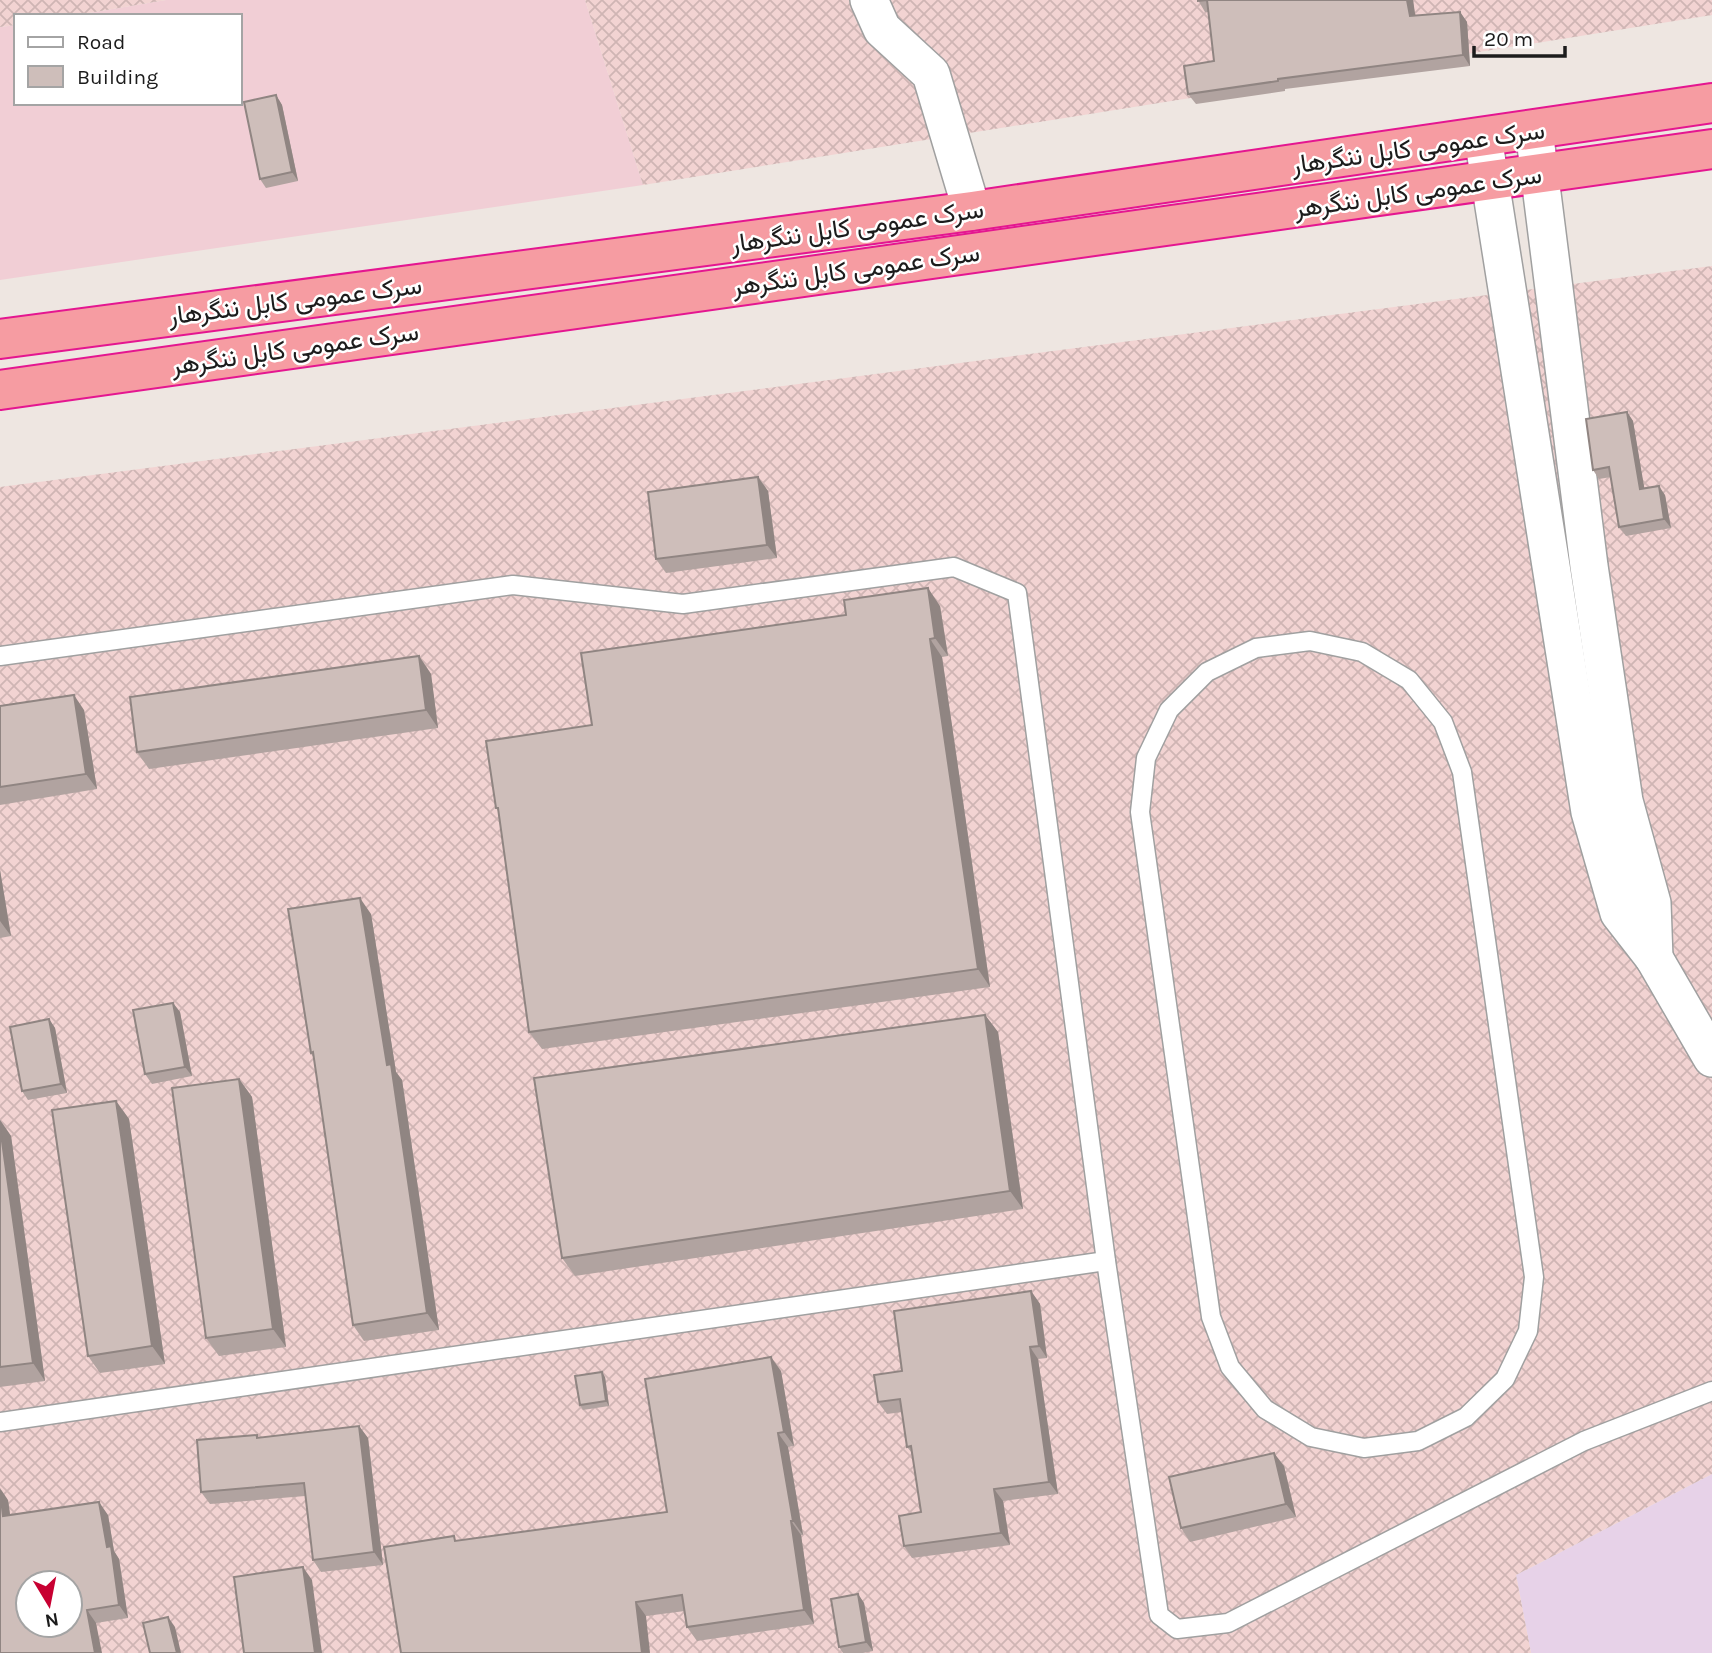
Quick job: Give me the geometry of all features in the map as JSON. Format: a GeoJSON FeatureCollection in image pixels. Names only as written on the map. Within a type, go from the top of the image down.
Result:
{"type":"FeatureCollection","features":[{"type":"Feature","properties":{"kind":"highway","name":"سرک عمومی کابل ننگرهار"},"geometry":{"type":"LineString","coordinates":[[0,339],[972,211],[1712,103]]}},
{"type":"Feature","properties":{"kind":"highway","name":"سرک عمومی کابل ننگرهر"},"geometry":{"type":"LineString","coordinates":[[0,390],[1712,149]]}},
{"type":"Feature","properties":{"kind":"street"},"geometry":{"type":"LineString","coordinates":[[869,0],[882,29],[931,74],[972,211]]}},
{"type":"Feature","properties":{"kind":"street"},"geometry":{"type":"LineString","coordinates":[[1534,130],[1589,566],[1624,801],[1652,903],[1654,958]]}},
{"type":"Feature","properties":{"kind":"street"},"geometry":{"type":"LineString","coordinates":[[1483,137],[1590,812],[1619,913],[1654,958],[1712,1058]]}},
{"type":"Feature","properties":{"kind":"lane"},"geometry":{"type":"LineString","coordinates":[[0,656],[513,585],[683,604],[954,567],[1017,593],[1106,1261],[1159,1615],[1177,1629],[1228,1623],[1584,1441],[1712,1391]]}},
{"type":"Feature","properties":{"kind":"lane"},"geometry":{"type":"LineString","coordinates":[[1310,642],[1362,652],[1409,680],[1443,722],[1462,772],[1534,1277],[1528,1331],[1504,1379],[1466,1418],[1418,1441],[1364,1448],[1311,1437],[1265,1409],[1230,1367],[1211,1317],[1140,812],[1146,758],[1169,710],[1207,672],[1256,648],[1310,642]]}},
{"type":"Feature","properties":{"kind":"lane"},"geometry":{"type":"LineString","coordinates":[[0,1422],[1106,1261]]}},
{"type":"Feature","properties":{"kind":"shaded area"},"geometry":{"type":"Polygon","coordinates":[[[0,0],[166,0],[83,14],[14,14],[14,25],[0,27],[0,0]]]}},
{"type":"Feature","properties":{"kind":"shaded area"},"geometry":{"type":"Polygon","coordinates":[[[166,0],[585,0],[643,185],[0,280],[0,27],[14,25],[14,105],[242,105],[242,14],[83,14],[166,0]]]}},
{"type":"Feature","properties":{"kind":"shaded area"},"geometry":{"type":"Polygon","coordinates":[[[585,0],[1712,0],[1712,15],[643,185],[585,0]]]}},
{"type":"Feature","properties":{"kind":"shaded area"},"geometry":{"type":"Polygon","coordinates":[[[1712,266],[1712,1474],[1516,1575],[1531,1653],[0,1653],[0,487],[1712,266]]]}},
{"type":"Feature","properties":{"kind":"shaded area"},"geometry":{"type":"Polygon","coordinates":[[[1712,1474],[1712,1653],[1531,1653],[1516,1575],[1712,1474]]]}},
{"type":"Feature","properties":{"kind":"building"},"geometry":{"type":"Polygon","coordinates":[[[1207,0],[1407,0],[1410,16],[1460,12],[1463,55],[1278,79],[1188,94],[1184,66],[1214,61],[1207,0]]]}},
{"type":"Feature","properties":{"kind":"building"},"geometry":{"type":"Polygon","coordinates":[[[276,95],[292,172],[260,179],[244,102],[276,95]]]}},
{"type":"Feature","properties":{"kind":"building"},"geometry":{"type":"Polygon","coordinates":[[[1627,412],[1640,489],[1659,486],[1664,519],[1619,527],[1609,467],[1593,470],[1586,419],[1627,412]]]}},
{"type":"Feature","properties":{"kind":"building"},"geometry":{"type":"Polygon","coordinates":[[[758,477],[767,545],[656,559],[648,492],[758,477]]]}},
{"type":"Feature","properties":{"kind":"building"},"geometry":{"type":"Polygon","coordinates":[[[928,588],[935,638],[930,639],[978,969],[529,1032],[486,741],[592,725],[581,653],[846,615],[844,600],[928,588]]]}},
{"type":"Feature","properties":{"kind":"building"},"geometry":{"type":"Polygon","coordinates":[[[419,656],[426,710],[137,752],[130,697],[419,656]]]}},
{"type":"Feature","properties":{"kind":"building"},"geometry":{"type":"Polygon","coordinates":[[[74,695],[86,774],[0,787],[0,706],[74,695]]]}},
{"type":"Feature","properties":{"kind":"building"},"geometry":{"type":"Polygon","coordinates":[[[360,898],[387,1065],[391,1064],[427,1313],[353,1325],[313,1052],[311,1053],[288,909],[360,898]]]}},
{"type":"Feature","properties":{"kind":"building"},"geometry":{"type":"Polygon","coordinates":[[[173,1003],[185,1067],[145,1074],[133,1010],[173,1003]]]}},
{"type":"Feature","properties":{"kind":"building"},"geometry":{"type":"Polygon","coordinates":[[[985,1015],[1010,1191],[562,1258],[534,1078],[985,1015]]]}},
{"type":"Feature","properties":{"kind":"building"},"geometry":{"type":"Polygon","coordinates":[[[49,1019],[61,1084],[22,1091],[10,1027],[49,1019]]]}},
{"type":"Feature","properties":{"kind":"building"},"geometry":{"type":"Polygon","coordinates":[[[239,1079],[273,1329],[206,1338],[172,1088],[239,1079]]]}},
{"type":"Feature","properties":{"kind":"building"},"geometry":{"type":"Polygon","coordinates":[[[116,1101],[152,1346],[88,1356],[52,1110],[116,1101]]]}},
{"type":"Feature","properties":{"kind":"building"},"geometry":{"type":"Polygon","coordinates":[[[0,1127],[33,1363],[0,1367],[0,1127]]]}},
{"type":"Feature","properties":{"kind":"building"},"geometry":{"type":"Polygon","coordinates":[[[1031,1291],[1039,1346],[1030,1347],[1049,1482],[994,1489],[1001,1533],[904,1546],[899,1516],[921,1512],[911,1446],[907,1447],[900,1399],[878,1402],[874,1375],[902,1371],[894,1311],[1031,1291]]]}},
{"type":"Feature","properties":{"kind":"building"},"geometry":{"type":"Polygon","coordinates":[[[771,1357],[784,1432],[778,1433],[804,1610],[687,1627],[682,1595],[636,1602],[642,1653],[401,1653],[384,1547],[454,1536],[455,1541],[667,1512],[645,1379],[771,1357]]]}},
{"type":"Feature","properties":{"kind":"building"},"geometry":{"type":"Polygon","coordinates":[[[602,1372],[606,1401],[580,1405],[575,1376],[602,1372]]]}},
{"type":"Feature","properties":{"kind":"building"},"geometry":{"type":"Polygon","coordinates":[[[359,1426],[374,1552],[313,1560],[304,1483],[201,1492],[197,1440],[257,1435],[257,1438],[359,1426]]]}},
{"type":"Feature","properties":{"kind":"building"},"geometry":{"type":"Polygon","coordinates":[[[1274,1453],[1286,1504],[1181,1528],[1169,1477],[1274,1453]]]}},
{"type":"Feature","properties":{"kind":"building"},"geometry":{"type":"Polygon","coordinates":[[[0,1490],[3,1516],[99,1502],[107,1547],[111,1546],[119,1605],[87,1610],[95,1653],[0,1653],[0,1490]]]}},
{"type":"Feature","properties":{"kind":"building"},"geometry":{"type":"Polygon","coordinates":[[[303,1567],[315,1653],[244,1653],[234,1577],[303,1567]]]}},
{"type":"Feature","properties":{"kind":"building"},"geometry":{"type":"Polygon","coordinates":[[[858,1594],[866,1642],[839,1647],[831,1599],[858,1594]]]}},
{"type":"Feature","properties":{"kind":"building"},"geometry":{"type":"Polygon","coordinates":[[[168,1617],[177,1653],[150,1653],[143,1623],[168,1617]]]}}]}
